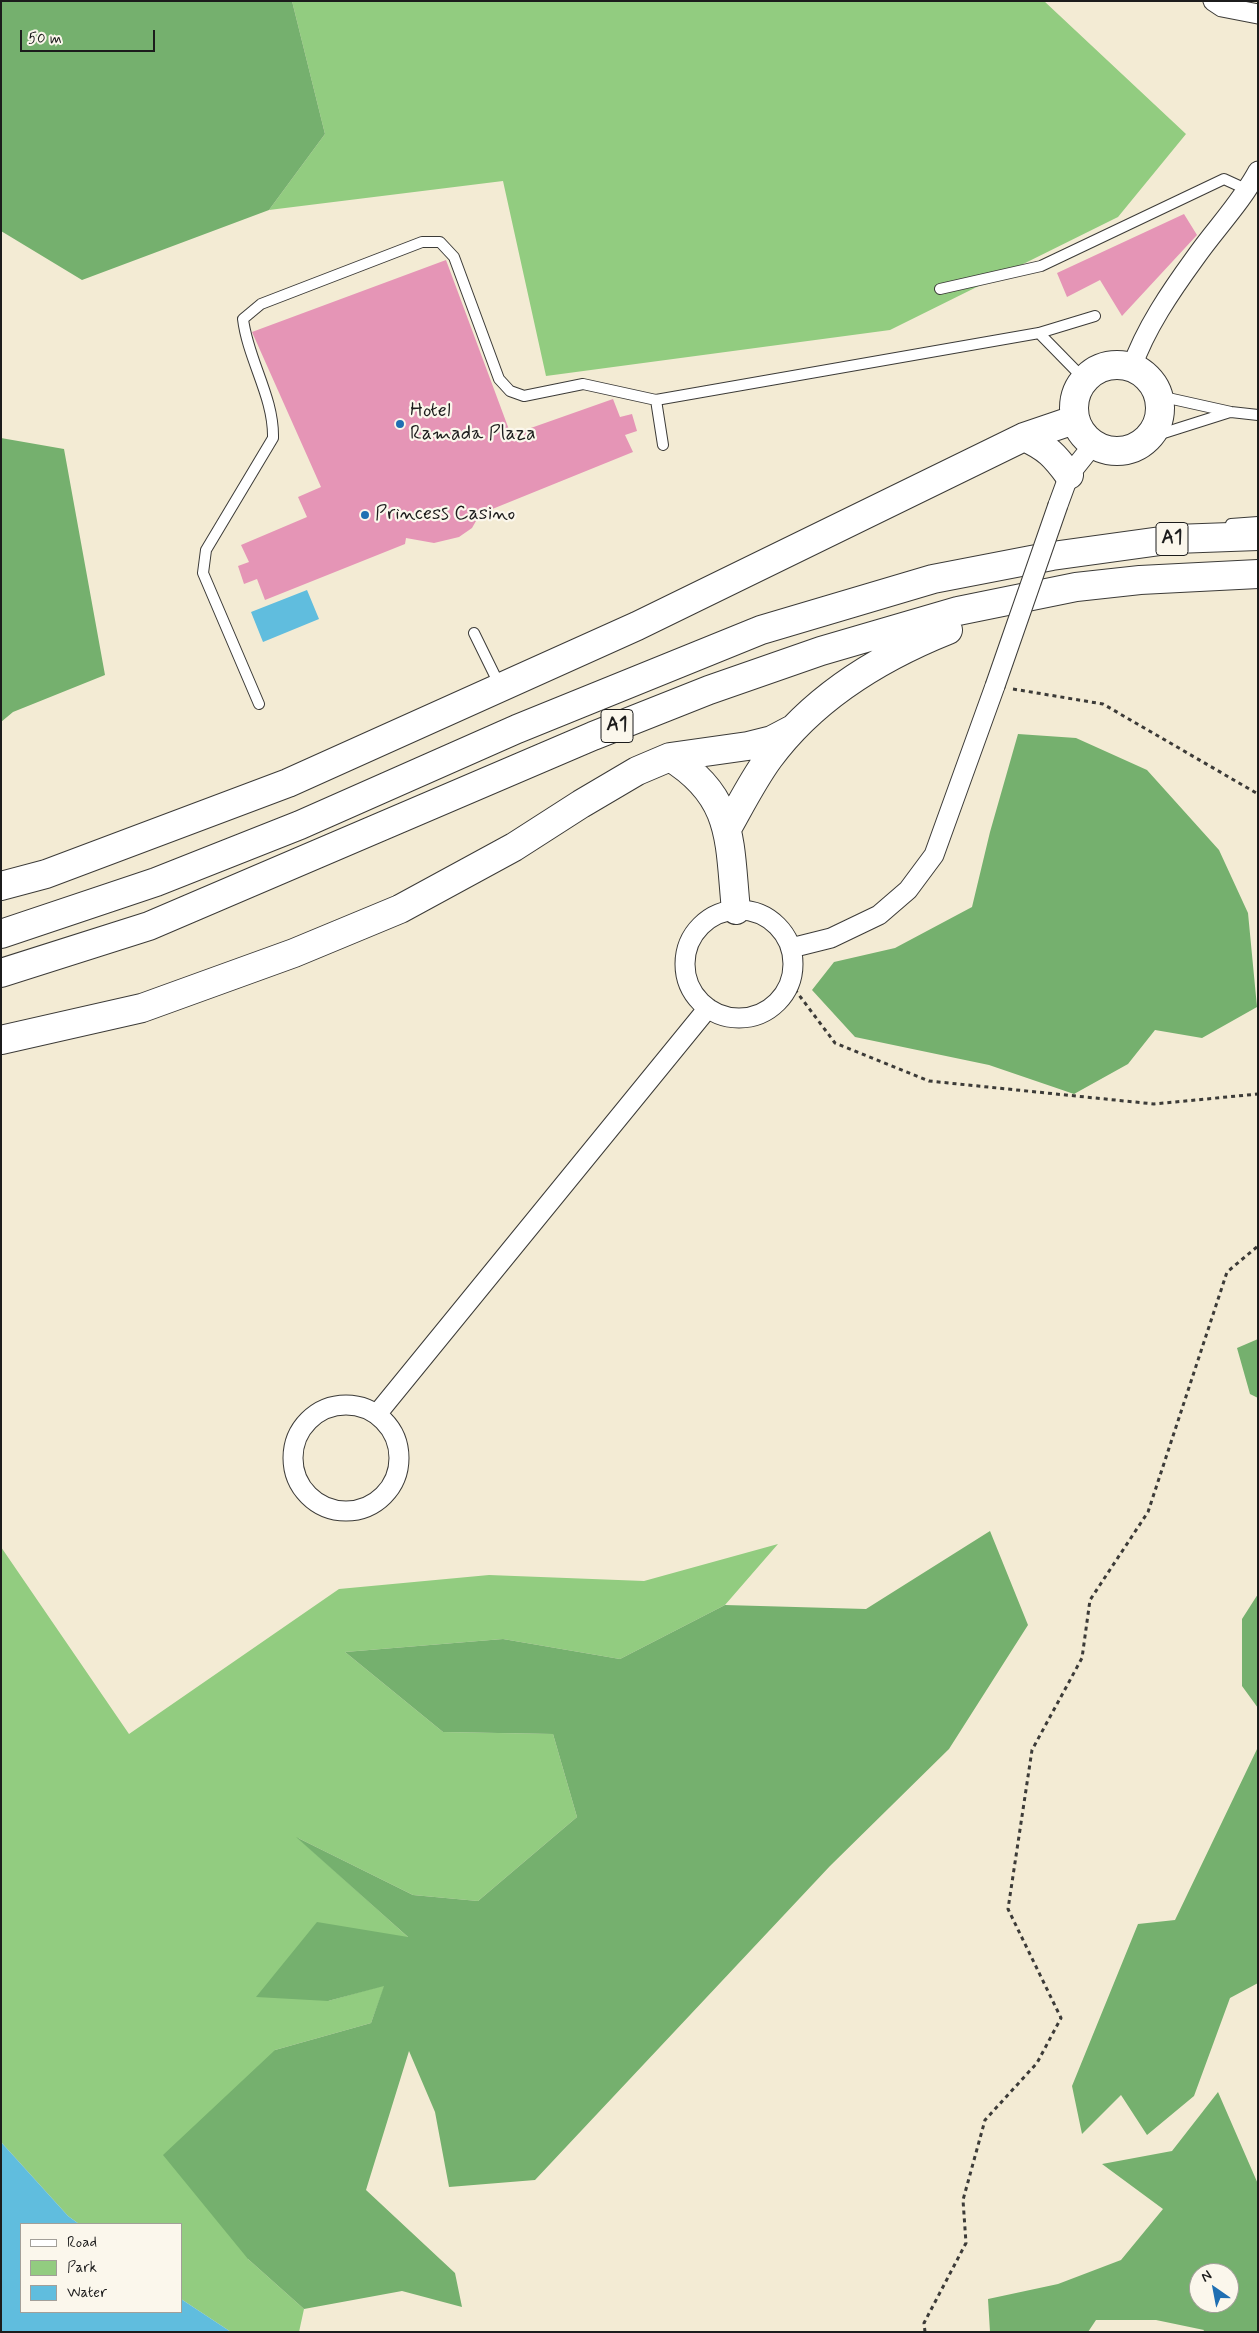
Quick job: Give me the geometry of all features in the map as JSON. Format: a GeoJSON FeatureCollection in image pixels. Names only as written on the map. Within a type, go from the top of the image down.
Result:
{"type":"FeatureCollection","features":[{"type":"Feature","properties":{"kind":"main road"},"geometry":{"type":"LineString","coordinates":[[1106,366],[1132,367],[1148,379],[1158,396],[1160,411],[1157,426],[1148,438],[1136,447],[1122,452],[1107,451],[1093,445],[1084,438],[1074,420],[1074,398],[1084,379],[1094,371],[1106,366]]}},
{"type":"Feature","properties":{"kind":"main road"},"geometry":{"type":"LineString","coordinates":[[1,886],[46,874],[288,783],[637,626],[1024,437],[1074,420]]}},
{"type":"Feature","properties":{"kind":"main road"},"geometry":{"type":"LineString","coordinates":[[1024,437],[1043,446],[1070,475]]}},
{"type":"Feature","properties":{"kind":"main road","name":"A1"},"geometry":{"type":"LineString","coordinates":[[1,934],[156,882],[291,829],[517,729],[762,630],[933,580],[1087,550],[1175,539],[1258,536]]}},
{"type":"Feature","properties":{"kind":"main road","name":"A1"},"geometry":{"type":"LineString","coordinates":[[1,973],[149,926],[593,736],[709,690],[821,651],[958,610],[1076,587],[1140,580],[1258,574]]}},
{"type":"Feature","properties":{"kind":"main road"},"geometry":{"type":"LineString","coordinates":[[728,827],[769,759],[793,728],[833,691],[913,644],[969,621],[1100,594],[1258,578]]}},
{"type":"Feature","properties":{"kind":"main road"},"geometry":{"type":"LineString","coordinates":[[1,1040],[142,1008],[294,953],[400,909],[514,847],[637,771],[670,757],[748,746],[772,740],[793,728]]}},
{"type":"Feature","properties":{"kind":"main road"},"geometry":{"type":"LineString","coordinates":[[670,757],[688,768],[702,782],[718,804],[728,827],[736,910]]}},
{"type":"Feature","properties":{"kind":"street"},"geometry":{"type":"LineString","coordinates":[[1213,1],[1222,7],[1258,14]]}},
{"type":"Feature","properties":{"kind":"street"},"geometry":{"type":"LineString","coordinates":[[1132,367],[1138,350],[1190,265],[1248,190],[1258,171]]}},
{"type":"Feature","properties":{"kind":"street"},"geometry":{"type":"LineString","coordinates":[[791,948],[831,938],[879,915],[908,890],[934,855],[1058,505],[1070,475],[1093,445]]}},
{"type":"Feature","properties":{"kind":"street"},"geometry":{"type":"LineString","coordinates":[[736,910],[754,912],[770,919],[783,932],[791,948],[793,966],[790,983],[776,1003],[755,1015],[739,1018],[723,1015],[708,1008],[696,996],[688,982],[685,966],[687,949],[694,934],[705,922],[720,914],[736,910]]}},
{"type":"Feature","properties":{"kind":"street"},"geometry":{"type":"LineString","coordinates":[[377,1414],[708,1008]]}},
{"type":"Feature","properties":{"kind":"street"},"geometry":{"type":"LineString","coordinates":[[337,1405],[362,1406],[377,1414],[390,1427],[398,1444],[399,1463],[394,1481],[383,1496],[376,1501],[368,1506],[350,1511],[331,1509],[314,1501],[303,1490],[295,1474],[292,1458],[295,1442],[302,1426],[314,1414],[337,1405]]}},
{"type":"Feature","properties":{"kind":"lane"},"geometry":{"type":"LineString","coordinates":[[940,289],[1041,266],[1224,179],[1248,190]]}},
{"type":"Feature","properties":{"kind":"lane"},"geometry":{"type":"LineString","coordinates":[[259,704],[203,573],[206,550],[273,438],[274,419],[246,340],[244,319],[262,304],[422,242],[440,242],[454,257],[499,379],[510,391],[524,396],[583,384],[656,400],[1039,333],[1095,316]]}},
{"type":"Feature","properties":{"kind":"lane"},"geometry":{"type":"LineString","coordinates":[[1039,333],[1084,379]]}},
{"type":"Feature","properties":{"kind":"lane"},"geometry":{"type":"LineString","coordinates":[[1158,396],[1231,412],[1258,415]]}},
{"type":"Feature","properties":{"kind":"lane"},"geometry":{"type":"LineString","coordinates":[[656,400],[663,445]]}},
{"type":"Feature","properties":{"kind":"lane"},"geometry":{"type":"LineString","coordinates":[[1148,438],[1231,412]]}},
{"type":"Feature","properties":{"kind":"lane"},"geometry":{"type":"LineString","coordinates":[[1218,524],[1258,522]]}},
{"type":"Feature","properties":{"kind":"lane"},"geometry":{"type":"LineString","coordinates":[[1087,550],[1132,535]]}},
{"type":"Feature","properties":{"kind":"lane"},"geometry":{"type":"LineString","coordinates":[[474,633],[500,687]]}},
{"type":"Feature","properties":{"kind":"path"},"geometry":{"type":"LineString","coordinates":[[995,686],[1103,704],[1258,794]]}},
{"type":"Feature","properties":{"kind":"path"},"geometry":{"type":"LineString","coordinates":[[790,983],[835,1043],[929,1081],[1154,1104],[1258,1094]]}},
{"type":"Feature","properties":{"kind":"path"},"geometry":{"type":"LineString","coordinates":[[925,2332],[924,2323],[966,2243],[963,2200],[985,2120],[1037,2063],[1061,2018],[1008,1909],[1032,1750],[1082,1658],[1090,1600],[1148,1512],[1226,1272],[1258,1246]]}},
{"type":"Feature","properties":{"kind":"green space"},"geometry":{"type":"Polygon","coordinates":[[[1,1],[292,1],[325,134],[269,210],[82,280],[1,231],[1,1]]]}},
{"type":"Feature","properties":{"kind":"green space"},"geometry":{"type":"Polygon","coordinates":[[[292,1],[1044,1],[1186,134],[1118,217],[890,330],[546,376],[503,181],[269,210],[325,134],[292,1]]]}},
{"type":"Feature","properties":{"kind":"green space"},"geometry":{"type":"Polygon","coordinates":[[[1,438],[64,449],[105,675],[13,712],[1,722],[1,438]]]}},
{"type":"Feature","properties":{"kind":"green space"},"geometry":{"type":"Polygon","coordinates":[[[1018,734],[1076,738],[1147,770],[1219,850],[1248,913],[1257,1007],[1202,1038],[1155,1030],[1128,1064],[1074,1094],[989,1065],[855,1037],[812,990],[834,962],[895,948],[972,907],[990,832],[1018,734]]]}},
{"type":"Feature","properties":{"kind":"green space"},"geometry":{"type":"Polygon","coordinates":[[[1258,1339],[1258,1398],[1250,1394],[1237,1348],[1258,1339]]]}},
{"type":"Feature","properties":{"kind":"green space"},"geometry":{"type":"Polygon","coordinates":[[[990,1531],[1028,1625],[949,1749],[830,1866],[535,2180],[449,2187],[435,2112],[409,2051],[366,2190],[455,2273],[462,2307],[402,2291],[304,2309],[248,2259],[163,2155],[275,2050],[371,2023],[384,1986],[328,2001],[256,1997],[317,1922],[408,1937],[296,1837],[413,1895],[478,1901],[577,1817],[553,1734],[443,1732],[345,1652],[503,1639],[620,1659],[725,1605],[866,1609],[990,1531]]]}},
{"type":"Feature","properties":{"kind":"green space"},"geometry":{"type":"Polygon","coordinates":[[[778,1544],[725,1605],[620,1659],[503,1639],[345,1652],[443,1732],[553,1734],[577,1817],[478,1901],[413,1895],[298,1838],[409,1938],[328,2001],[385,1985],[371,2023],[275,2050],[248,2259],[304,2309],[299,2332],[231,2332],[182,2300],[182,2223],[78,2223],[68,2216],[1,2142],[1,1547],[129,1734],[339,1589],[489,1575],[644,1581],[778,1544]]]}},
{"type":"Feature","properties":{"kind":"green space"},"geometry":{"type":"Polygon","coordinates":[[[1258,1594],[1258,1708],[1242,1686],[1242,1619],[1258,1594]]]}},
{"type":"Feature","properties":{"kind":"green space"},"geometry":{"type":"Polygon","coordinates":[[[1258,1747],[1258,1983],[1230,1998],[1194,2096],[1147,2135],[1121,2095],[1082,2134],[1072,2086],[1138,1924],[1175,1920],[1258,1747]]]}},
{"type":"Feature","properties":{"kind":"green space"},"geometry":{"type":"Polygon","coordinates":[[[1218,2092],[1258,2184],[1258,2332],[1203,2332],[1204,2330],[1156,2320],[1096,2320],[1088,2332],[990,2332],[988,2299],[1058,2284],[1121,2260],[1163,2209],[1102,2164],[1172,2151],[1218,2092]]]}},
{"type":"Feature","properties":{"kind":"water"},"geometry":{"type":"Polygon","coordinates":[[[307,590],[319,619],[263,642],[251,612],[307,590]]]}},
{"type":"Feature","properties":{"kind":"water"},"geometry":{"type":"Polygon","coordinates":[[[1,2142],[68,2216],[78,2223],[20,2223],[20,2313],[182,2313],[182,2300],[231,2332],[1,2332],[1,2142]]]}},
{"type":"Feature","properties":{"kind":"building"},"geometry":{"type":"Polygon","coordinates":[[[1184,214],[1197,235],[1122,316],[1100,280],[1067,297],[1057,273],[1184,214]]]}},
{"type":"Feature","properties":{"kind":"building","name":"Hotel Ramada Plaza"},"geometry":{"type":"Polygon","coordinates":[[[446,260],[511,435],[613,399],[620,417],[632,414],[637,431],[625,435],[633,452],[480,514],[472,528],[459,537],[434,543],[406,538],[405,544],[265,600],[257,579],[244,584],[238,566],[249,562],[241,545],[307,517],[298,497],[321,487],[252,332],[446,260]]]}},
{"type":"Feature","properties":{"kind":"place","name":"Hotel Ramada Plaza"},"geometry":{"type":"Point","coordinates":[400,424]}},
{"type":"Feature","properties":{"kind":"place","name":"Princess Casino"},"geometry":{"type":"Point","coordinates":[365,515]}}]}
